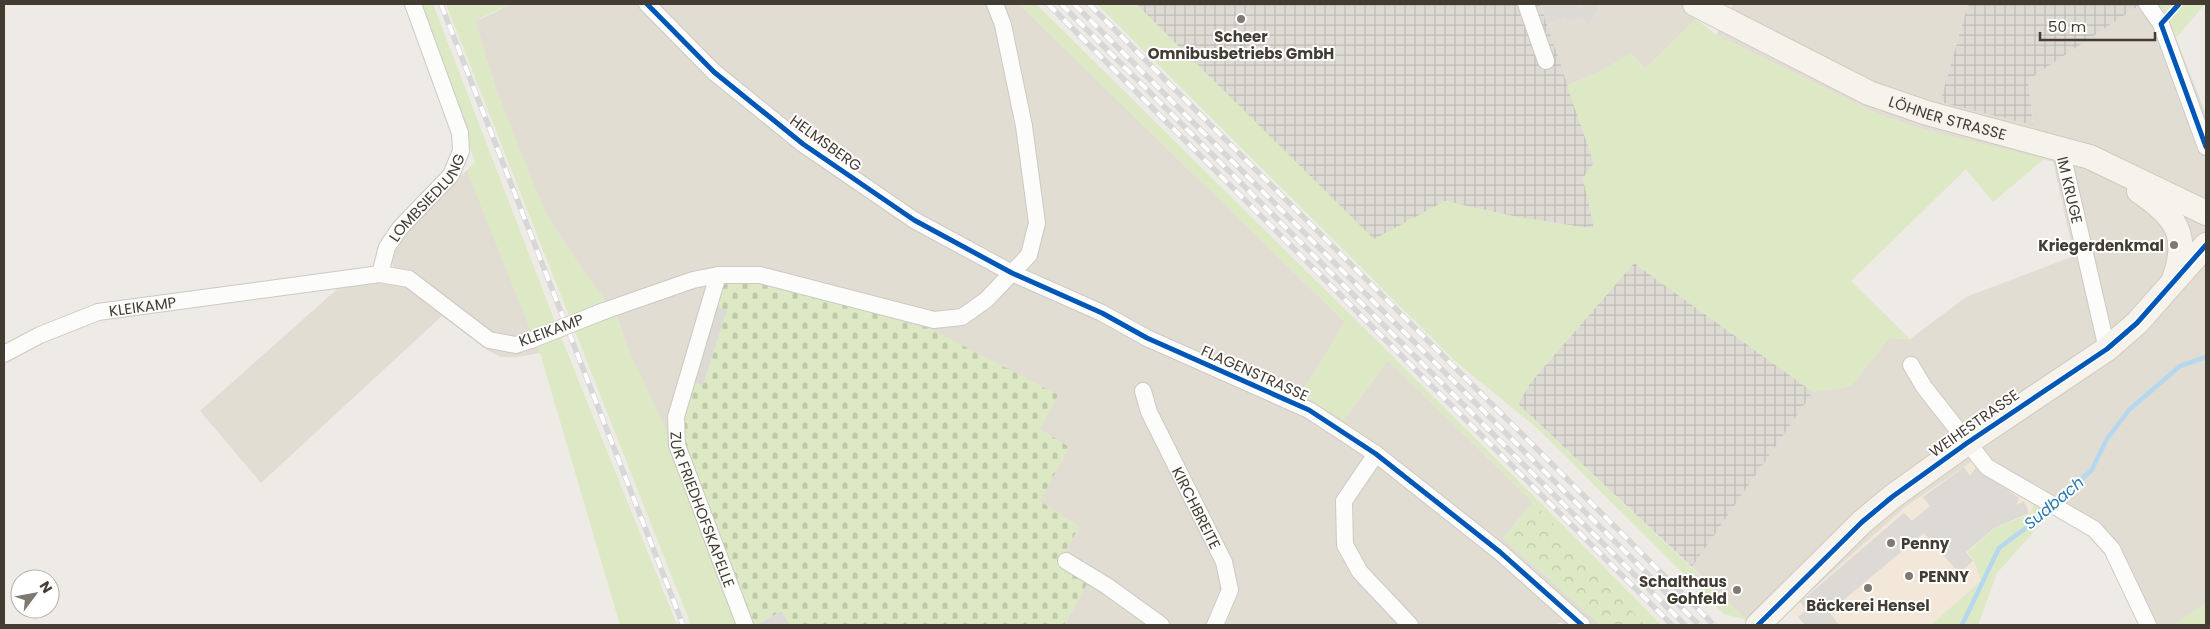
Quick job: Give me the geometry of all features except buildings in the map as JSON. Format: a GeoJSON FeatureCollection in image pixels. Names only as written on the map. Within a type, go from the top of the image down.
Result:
{"type":"FeatureCollection","features":[{"type":"Feature","properties":{"kind":"main road","name":"LÖHNER STRASSE"},"geometry":{"type":"LineString","coordinates":[[1695,4],[1869,93],[1927,113],[2090,157],[2206,213]]}},
{"type":"Feature","properties":{"kind":"main road","name":"WEIHESTRASSE"},"geometry":{"type":"LineString","coordinates":[[2090,157],[2159,205],[2173,221],[2182,248],[2179,265],[2170,288]]}},
{"type":"Feature","properties":{"kind":"main road","name":"WEIHESTRASSE"},"geometry":{"type":"LineString","coordinates":[[1758,625],[1862,522],[1899,491],[1967,442],[2107,348],[2138,323],[2206,246]]}},
{"type":"Feature","properties":{"kind":"street","name":"LOMBSIEDLUNG"},"geometry":{"type":"LineString","coordinates":[[380,274],[387,247],[400,228],[452,175],[461,151],[460,132],[413,4]]}},
{"type":"Feature","properties":{"kind":"street","name":"HELMSBERG"},"geometry":{"type":"LineString","coordinates":[[647,4],[714,72],[803,144],[914,220],[1012,273]]}},
{"type":"Feature","properties":{"kind":"street"},"geometry":{"type":"LineString","coordinates":[[995,4],[1003,26],[1024,126],[1038,223],[1029,255],[1012,273]]}},
{"type":"Feature","properties":{"kind":"street"},"geometry":{"type":"LineString","coordinates":[[1526,4],[1546,61]]}},
{"type":"Feature","properties":{"kind":"street"},"geometry":{"type":"LineString","coordinates":[[2148,4],[2161,24],[2206,147]]}},
{"type":"Feature","properties":{"kind":"street","name":"IM KRUGE"},"geometry":{"type":"LineString","coordinates":[[2061,149],[2107,348]]}},
{"type":"Feature","properties":{"kind":"street","name":"KLEIKAMP"},"geometry":{"type":"LineString","coordinates":[[4,354],[40,335],[98,312],[380,274],[409,279],[489,340],[516,345],[604,311],[693,280],[718,275],[760,275],[934,320],[962,317],[986,300],[1012,273]]}},
{"type":"Feature","properties":{"kind":"street","name":"FLAGENSTRASSE"},"geometry":{"type":"LineString","coordinates":[[1012,273],[1102,313],[1147,338],[1309,410],[1376,454],[1500,552],[1582,625]]}},
{"type":"Feature","properties":{"kind":"street","name":"ZUR FRIEDHOFSKAPELLE"},"geometry":{"type":"LineString","coordinates":[[718,275],[676,417],[677,445],[745,625]]}},
{"type":"Feature","properties":{"kind":"street","name":"WEIHESTRASSE"},"geometry":{"type":"LineString","coordinates":[[1910,365],[1967,442]]}},
{"type":"Feature","properties":{"kind":"street","name":"KIRCHBREITE"},"geometry":{"type":"LineString","coordinates":[[1143,391],[1149,412],[1224,562],[1230,590],[1215,625]]}},
{"type":"Feature","properties":{"kind":"street"},"geometry":{"type":"LineString","coordinates":[[1967,442],[1987,467],[2094,529],[2112,548],[2148,625]]}},
{"type":"Feature","properties":{"kind":"street"},"geometry":{"type":"LineString","coordinates":[[1376,454],[1344,501],[1345,545],[1360,572],[1410,625]]}},
{"type":"Feature","properties":{"kind":"street"},"geometry":{"type":"LineString","coordinates":[[1066,561],[1107,586],[1161,625]]}},
{"type":"Feature","properties":{"kind":"shaded area"},"geometry":{"type":"Polygon","coordinates":[[[510,4],[1019,4],[1345,322],[1301,394],[1344,420],[1388,360],[1533,502],[1503,538],[1601,625],[1566,625],[1562,622],[1552,625],[1064,625],[1090,579],[1060,560],[1079,527],[1039,501],[1069,447],[1039,430],[751,625],[627,346],[616,314],[583,271],[546,214],[523,159],[496,89],[475,21],[510,4]]]}},
{"type":"Feature","properties":{"kind":"shaded area"},"geometry":{"type":"Polygon","coordinates":[[[1136,4],[1540,4],[1594,163],[1583,178],[1595,229],[1512,216],[1445,201],[1374,240],[1136,4]]]}},
{"type":"Feature","properties":{"kind":"shaded area"},"geometry":{"type":"Polygon","coordinates":[[[1540,4],[1694,4],[1696,19],[1645,69],[1631,53],[1605,69],[1567,86],[1540,4]]]}},
{"type":"Feature","properties":{"kind":"shaded area"},"geometry":{"type":"Polygon","coordinates":[[[1542,4],[1579,4],[1577,7],[1583,9],[1585,4],[1599,4],[1588,27],[1584,16],[1567,21],[1565,17],[1546,23],[1542,4]]]}},
{"type":"Feature","properties":{"kind":"shaded area"},"geometry":{"type":"Polygon","coordinates":[[[1733,4],[1968,4],[1940,102],[2033,124],[2028,80],[2141,4],[2158,4],[2176,38],[2206,114],[2206,603],[2174,625],[2144,625],[2097,537],[1971,462],[1904,508],[1847,561],[1788,611],[1747,620],[1692,567],[1813,392],[1851,386],[1889,338],[1910,339],[1966,297],[2074,256],[2053,162],[1918,128],[1876,113],[1716,35],[1733,4]]]}},
{"type":"Feature","properties":{"kind":"shaded area"},"geometry":{"type":"Polygon","coordinates":[[[1968,4],[2141,4],[2028,80],[2033,125],[1940,102],[1968,4]]]}},
{"type":"Feature","properties":{"kind":"shaded area"},"geometry":{"type":"Polygon","coordinates":[[[467,170],[540,353],[518,357],[501,357],[489,351],[442,316],[261,483],[200,411],[345,282],[395,277],[390,251],[403,232],[467,170]]]}},
{"type":"Feature","properties":{"kind":"shaded area"},"geometry":{"type":"Polygon","coordinates":[[[1634,263],[1813,392],[1692,567],[1518,404],[1530,383],[1634,263]]]}},
{"type":"Feature","properties":{"kind":"shaded area"},"geometry":{"type":"Polygon","coordinates":[[[717,307],[727,310],[703,385],[694,382],[717,307]]]}},
{"type":"Feature","properties":{"kind":"shaded area"},"geometry":{"type":"Polygon","coordinates":[[[1971,462],[2035,502],[2030,514],[1995,528],[1968,552],[1974,560],[1981,581],[1931,625],[1805,625],[1791,609],[1904,508],[1971,462]]]}},
{"type":"Feature","properties":{"kind":"shaded area","name":"Penny"},"geometry":{"type":"Polygon","coordinates":[[[1964,467],[1970,476],[1976,467],[2019,498],[2016,505],[2024,501],[2029,513],[1994,528],[1966,552],[1973,561],[1959,573],[1924,533],[1829,612],[1839,625],[1805,625],[1798,617],[1806,610],[1800,602],[1904,513],[1912,521],[1930,506],[1923,497],[1964,467]]]}},
{"type":"Feature","properties":{"kind":"shaded area"},"geometry":{"type":"Polygon","coordinates":[[[781,611],[790,625],[757,625],[781,611]]]}},
{"type":"Feature","properties":{"kind":"green space"},"geometry":{"type":"Polygon","coordinates":[[[419,4],[433,4],[555,322],[677,625],[620,625],[540,353],[467,170],[475,162],[419,4]]]}},
{"type":"Feature","properties":{"kind":"green space"},"geometry":{"type":"Polygon","coordinates":[[[446,4],[510,4],[475,21],[496,89],[546,214],[583,270],[616,314],[627,346],[673,445],[741,625],[691,625],[446,4]]]}},
{"type":"Feature","properties":{"kind":"green space"},"geometry":{"type":"Polygon","coordinates":[[[1019,4],[1036,4],[1545,507],[1661,625],[1645,625],[1533,502],[1388,360],[1344,420],[1301,394],[1345,322],[1019,4]]]}},
{"type":"Feature","properties":{"kind":"green space"},"geometry":{"type":"Polygon","coordinates":[[[1097,4],[1136,4],[1374,239],[1445,201],[1512,216],[1594,229],[1583,178],[1594,163],[1567,86],[1605,69],[1631,53],[1645,69],[1696,19],[1716,35],[1876,113],[1918,128],[2044,159],[1993,202],[1966,169],[1851,281],[1910,339],[1889,338],[1851,386],[1813,392],[1634,263],[1530,383],[1518,404],[1747,620],[1724,614],[1538,429],[1454,360],[1097,4]]]}},
{"type":"Feature","properties":{"kind":"green space"},"geometry":{"type":"Polygon","coordinates":[[[2158,4],[2205,4],[2176,38],[2158,4]]]}},
{"type":"Feature","properties":{"kind":"green space"},"geometry":{"type":"Polygon","coordinates":[[[760,281],[929,328],[1058,395],[1040,429],[1069,447],[1040,501],[1079,527],[1060,560],[1090,579],[1064,625],[790,625],[781,611],[757,625],[751,625],[684,443],[679,423],[724,283],[760,281]]]}},
{"type":"Feature","properties":{"kind":"green space"},"geometry":{"type":"Polygon","coordinates":[[[1533,502],[1645,625],[1601,625],[1503,538],[1533,502]]]}},
{"type":"Feature","properties":{"kind":"green space"},"geometry":{"type":"Polygon","coordinates":[[[2035,502],[2053,510],[1997,573],[1978,625],[1931,625],[1981,581],[1974,560],[1968,552],[1995,528],[2030,514],[2035,502]]]}},
{"type":"Feature","properties":{"kind":"green space"},"geometry":{"type":"Polygon","coordinates":[[[2206,603],[2206,625],[2174,625],[2206,603]]]}},
{"type":"Feature","properties":{"kind":"waterway","name":"Sudbach"},"geometry":{"type":"LineString","coordinates":[[2054,502],[2091,471],[2107,439],[2129,410],[2180,366],[2206,357]]}},
{"type":"Feature","properties":{"kind":"waterway","name":"Sudbach"},"geometry":{"type":"LineString","coordinates":[[1962,625],[1999,548],[2043,515],[2049,508]]}},
{"type":"Feature","properties":{"kind":"railway"},"geometry":{"type":"LineString","coordinates":[[441,4],[683,625]]}},
{"type":"Feature","properties":{"kind":"railway"},"geometry":{"type":"LineString","coordinates":[[1048,4],[1672,625]]}},
{"type":"Feature","properties":{"kind":"railway"},"geometry":{"type":"LineString","coordinates":[[1061,4],[1685,625]]}},
{"type":"Feature","properties":{"kind":"railway"},"geometry":{"type":"LineString","coordinates":[[1074,4],[1699,625]]}},
{"type":"Feature","properties":{"kind":"railway"},"geometry":{"type":"LineString","coordinates":[[1089,4],[1714,625]]}},
{"type":"Feature","properties":{"kind":"cycle path"},"geometry":{"type":"LineString","coordinates":[[647,4],[714,72],[803,144],[914,220],[1012,273],[1102,313],[1147,338],[1309,410],[1376,454],[1500,552],[1582,625]]}},
{"type":"Feature","properties":{"kind":"cycle path"},"geometry":{"type":"LineString","coordinates":[[2179,4],[2161,24],[2206,147]]}},
{"type":"Feature","properties":{"kind":"cycle path"},"geometry":{"type":"LineString","coordinates":[[1758,625],[1862,522],[1892,497],[1967,443],[2107,349],[2137,323],[2206,245]]}},
{"type":"Feature","properties":{"kind":"place","name":"Scheer Omnibusbetriebs GmbH"},"geometry":{"type":"Point","coordinates":[1241,19]}},
{"type":"Feature","properties":{"kind":"place","name":"Kriegerdenkmal"},"geometry":{"type":"Point","coordinates":[2174,245]}},
{"type":"Feature","properties":{"kind":"place","name":"Penny"},"geometry":{"type":"Point","coordinates":[1891,543]}},
{"type":"Feature","properties":{"kind":"place","name":"PENNY"},"geometry":{"type":"Point","coordinates":[1909,576]}},
{"type":"Feature","properties":{"kind":"place","name":"Bäckerei Hensel"},"geometry":{"type":"Point","coordinates":[1868,588]}},
{"type":"Feature","properties":{"kind":"place","name":"Schalthaus Gohfeld"},"geometry":{"type":"Point","coordinates":[1737,590]}}]}
